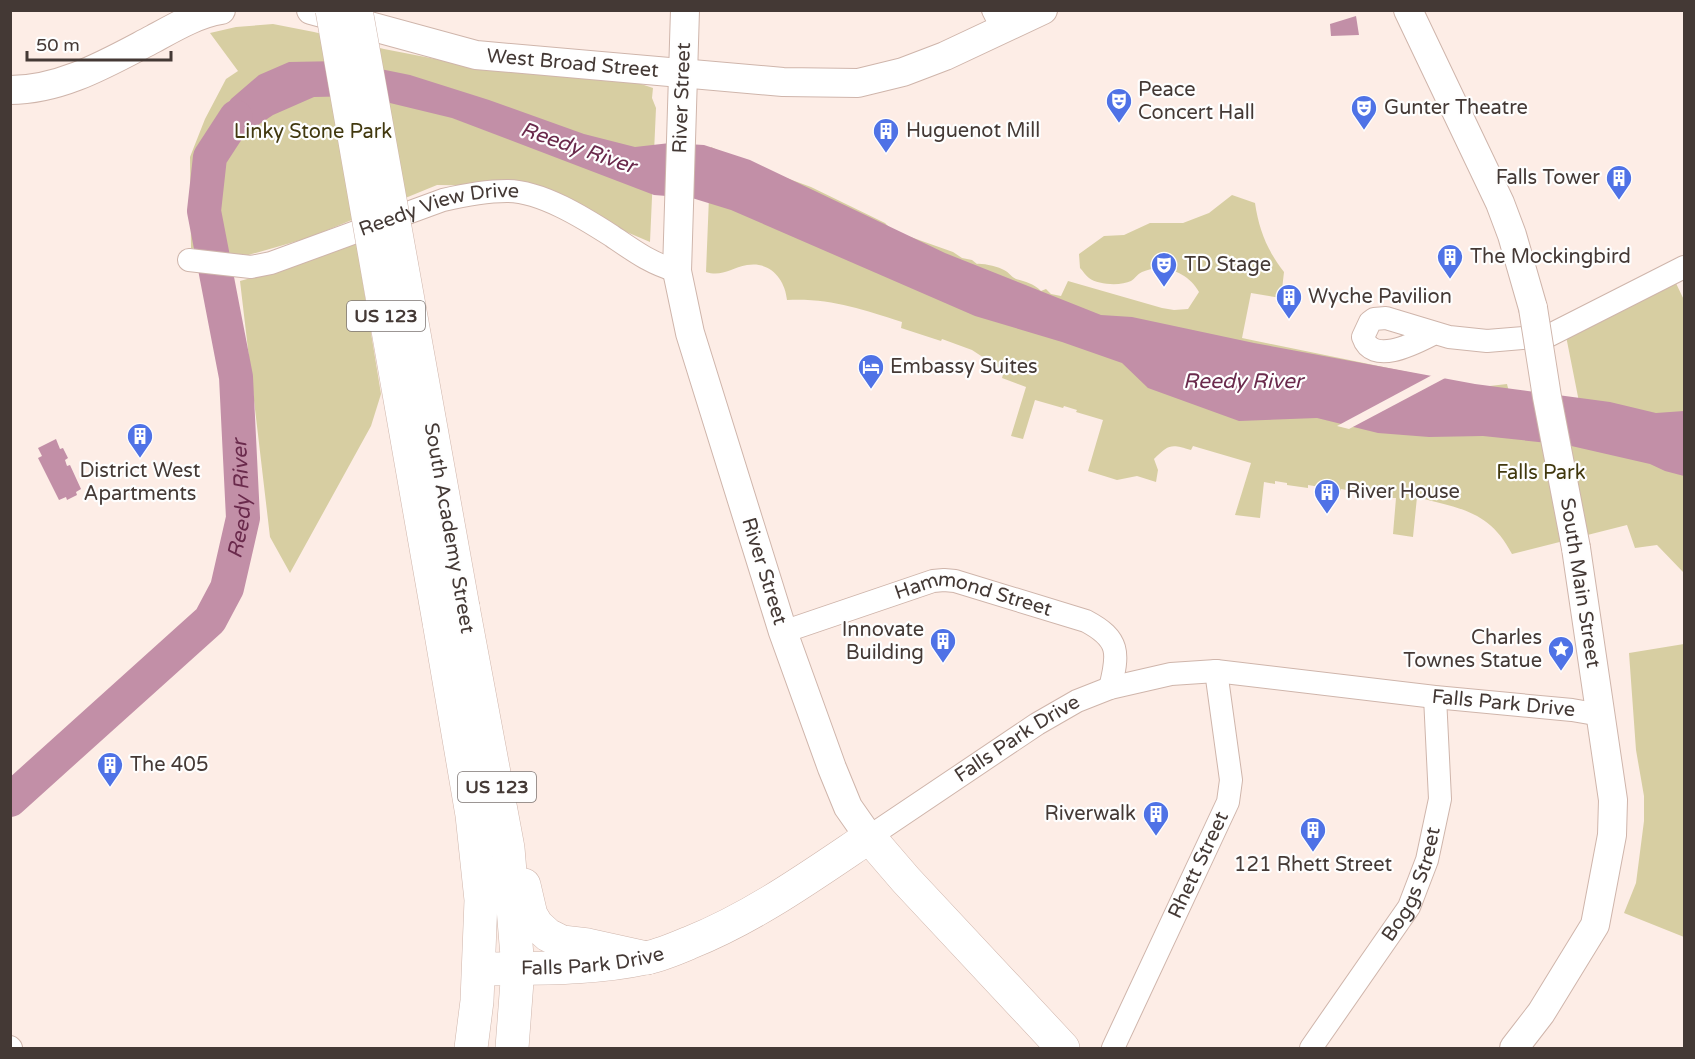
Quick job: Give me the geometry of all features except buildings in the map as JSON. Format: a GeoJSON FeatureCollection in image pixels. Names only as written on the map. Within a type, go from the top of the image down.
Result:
{"type":"FeatureCollection","features":[{"type":"Feature","properties":{"kind":"main road","name":"South Academy Street"},"geometry":{"type":"LineString","coordinates":[[332,10],[451,614],[508,848],[518,968],[512,1048]]}},
{"type":"Feature","properties":{"kind":"main road","name":"South Academy Street"},"geometry":{"type":"LineString","coordinates":[[356,10],[451,614],[481,900],[477,1001],[471,1048]]}},
{"type":"Feature","properties":{"kind":"main road","name":"Falls Park Drive"},"geometry":{"type":"LineString","coordinates":[[479,969],[596,967],[647,958],[710,935],[784,894],[869,837]]}},
{"type":"Feature","properties":{"kind":"main road","name":"River Street"},"geometry":{"type":"LineString","coordinates":[[869,837],[912,887],[1063,1048]]}},
{"type":"Feature","properties":{"kind":"main road"},"geometry":{"type":"LineString","coordinates":[[508,848],[524,883],[531,915],[537,925],[548,935],[562,942],[588,945],[647,958]]}},
{"type":"Feature","properties":{"kind":"street"},"geometry":{"type":"LineString","coordinates":[[10,90],[60,83],[106,64],[185,21],[221,10]]}},
{"type":"Feature","properties":{"kind":"street","name":"West Broad Street"},"geometry":{"type":"LineString","coordinates":[[311,10],[476,55],[783,82],[858,83],[926,64],[998,20],[1043,10]]}},
{"type":"Feature","properties":{"kind":"street","name":"River Street"},"geometry":{"type":"LineString","coordinates":[[686,10],[676,271],[690,333],[783,632],[848,807],[869,837]]}},
{"type":"Feature","properties":{"kind":"street","name":"South Main Street"},"geometry":{"type":"LineString","coordinates":[[1408,10],[1500,203],[1512,234],[1533,308],[1547,397],[1576,548],[1613,800],[1612,835],[1595,924],[1540,1013],[1514,1048]]}},
{"type":"Feature","properties":{"kind":"street","name":"Reedy View Drive"},"geometry":{"type":"LineString","coordinates":[[189,260],[251,267],[284,259],[443,200],[469,194],[508,191],[554,204],[585,219],[656,265],[676,271]]}},
{"type":"Feature","properties":{"kind":"street"},"geometry":{"type":"LineString","coordinates":[[1435,333],[1487,341],[1548,336],[1684,267]]}},
{"type":"Feature","properties":{"kind":"street","name":"Hammond Street"},"geometry":{"type":"LineString","coordinates":[[783,632],[933,581],[956,581],[1086,621],[1102,629],[1115,650],[1116,664],[1110,688]]}},
{"type":"Feature","properties":{"kind":"street","name":"Falls Park Drive"},"geometry":{"type":"LineString","coordinates":[[869,837],[1037,724],[1077,701],[1110,688],[1171,674],[1216,671],[1435,698],[1600,715]]}},
{"type":"Feature","properties":{"kind":"street","name":"Rhett Street"},"geometry":{"type":"LineString","coordinates":[[1113,1048],[1228,802],[1231,780],[1216,671]]}},
{"type":"Feature","properties":{"kind":"street","name":"Boggs Street"},"geometry":{"type":"LineString","coordinates":[[1311,1048],[1409,907],[1427,860],[1440,799],[1435,698]]}},
{"type":"Feature","properties":{"kind":"green space","name":"Linky Stone Park"},"geometry":{"type":"Polygon","coordinates":[[[273,24],[482,68],[629,80],[653,88],[652,98],[656,108],[650,242],[519,186],[437,185],[308,238],[245,256],[191,248],[190,157],[205,119],[226,79],[238,71],[210,33],[236,27],[273,24]]]}},
{"type":"Feature","properties":{"kind":"green space","name":"Falls Park"},"geometry":{"type":"Polygon","coordinates":[[[711,147],[746,163],[811,187],[885,223],[894,232],[953,252],[977,264],[1002,269],[1014,278],[1032,284],[1041,291],[1046,289],[1051,294],[1061,296],[1068,281],[1174,310],[1188,309],[1199,292],[1182,275],[1166,269],[1150,269],[1127,283],[1104,283],[1086,275],[1080,268],[1079,254],[1104,236],[1124,235],[1150,223],[1183,223],[1209,213],[1232,195],[1255,203],[1265,239],[1284,272],[1281,298],[1251,293],[1242,338],[1481,387],[1507,384],[1509,392],[1580,407],[1566,336],[1673,277],[1684,300],[1684,573],[1657,545],[1635,548],[1627,525],[1512,554],[1494,528],[1483,520],[1460,509],[1417,497],[1413,537],[1393,534],[1396,498],[1385,498],[1385,495],[1373,493],[1373,496],[1352,494],[1352,491],[1341,489],[1340,492],[1320,490],[1320,487],[1308,485],[1308,488],[1275,481],[1275,484],[1264,482],[1260,518],[1235,515],[1251,463],[1193,446],[1191,450],[1171,447],[1159,454],[1154,459],[1158,470],[1156,482],[1137,476],[1117,480],[1088,471],[1103,420],[1064,406],[1063,408],[1035,400],[1023,439],[1011,436],[1026,387],[1002,378],[1004,371],[972,350],[901,328],[902,322],[859,309],[818,301],[787,300],[780,279],[763,266],[755,264],[717,273],[706,272],[711,147]]]}},
{"type":"Feature","properties":{"kind":"green space"},"geometry":{"type":"Polygon","coordinates":[[[356,241],[381,394],[371,426],[290,573],[270,537],[240,281],[282,269],[356,241]]]}},
{"type":"Feature","properties":{"kind":"green space"},"geometry":{"type":"Polygon","coordinates":[[[1684,644],[1684,937],[1624,913],[1636,883],[1644,821],[1644,796],[1636,750],[1629,653],[1684,644]]]}},
{"type":"Feature","properties":{"kind":"water"},"geometry":{"type":"Polygon","coordinates":[[[1356,16],[1359,35],[1331,36],[1330,24],[1356,16]]]}},
{"type":"Feature","properties":{"kind":"water","name":"Reedy River"},"geometry":{"type":"Polygon","coordinates":[[[341,61],[410,75],[584,134],[635,147],[670,143],[704,145],[750,160],[945,253],[1101,315],[1132,317],[1254,343],[1475,384],[1610,402],[1656,413],[1684,411],[1684,476],[1650,464],[1567,445],[1483,436],[1429,437],[1378,433],[1317,418],[1239,421],[1148,388],[1122,363],[975,316],[731,210],[692,198],[654,195],[452,118],[361,96],[314,97],[273,115],[210,157],[209,132],[231,99],[259,75],[289,62],[341,61]]]}},
{"type":"Feature","properties":{"kind":"water"},"geometry":{"type":"Polygon","coordinates":[[[56,439],[60,449],[63,448],[68,458],[65,460],[67,466],[70,465],[81,489],[76,492],[77,495],[67,500],[66,497],[59,500],[38,458],[42,456],[38,448],[56,439]]]}},
{"type":"Feature","properties":{"kind":"pier"},"geometry":{"type":"Polygon","coordinates":[[[1436,373],[1449,376],[1349,429],[1337,426],[1436,373]]]}},
{"type":"Feature","properties":{"kind":"waterway","name":"Reedy River"},"geometry":{"type":"LineString","coordinates":[[10,800],[210,620],[227,588],[243,518],[236,377],[204,211],[210,157],[236,117]]}},
{"type":"Feature","properties":{"kind":"place","name":"Peace Concert Hall"},"geometry":{"type":"Point","coordinates":[1119,124]}},
{"type":"Feature","properties":{"kind":"place","name":"Gunter Theatre"},"geometry":{"type":"Point","coordinates":[1364,131]}},
{"type":"Feature","properties":{"kind":"place","name":"Huguenot Mill"},"geometry":{"type":"Point","coordinates":[886,154]}},
{"type":"Feature","properties":{"kind":"place","name":"Falls Tower"},"geometry":{"type":"Point","coordinates":[1619,201]}},
{"type":"Feature","properties":{"kind":"place","name":"The Mockingbird"},"geometry":{"type":"Point","coordinates":[1450,280]}},
{"type":"Feature","properties":{"kind":"place","name":"TD Stage"},"geometry":{"type":"Point","coordinates":[1164,288]}},
{"type":"Feature","properties":{"kind":"place","name":"Wyche Pavilion"},"geometry":{"type":"Point","coordinates":[1289,320]}},
{"type":"Feature","properties":{"kind":"place","name":"Embassy Suites"},"geometry":{"type":"Point","coordinates":[871,390]}},
{"type":"Feature","properties":{"kind":"place","name":"District West Apartments"},"geometry":{"type":"Point","coordinates":[140,459]}},
{"type":"Feature","properties":{"kind":"place","name":"River House"},"geometry":{"type":"Point","coordinates":[1327,515]}},
{"type":"Feature","properties":{"kind":"place","name":"Innovate Building"},"geometry":{"type":"Point","coordinates":[943,664]}},
{"type":"Feature","properties":{"kind":"place","name":"Charles Townes Statue"},"geometry":{"type":"Point","coordinates":[1561,672]}},
{"type":"Feature","properties":{"kind":"place","name":"The 405"},"geometry":{"type":"Point","coordinates":[110,788]}},
{"type":"Feature","properties":{"kind":"place","name":"Riverwalk"},"geometry":{"type":"Point","coordinates":[1156,837]}},
{"type":"Feature","properties":{"kind":"place","name":"121 Rhett Street"},"geometry":{"type":"Point","coordinates":[1313,853]}}]}
